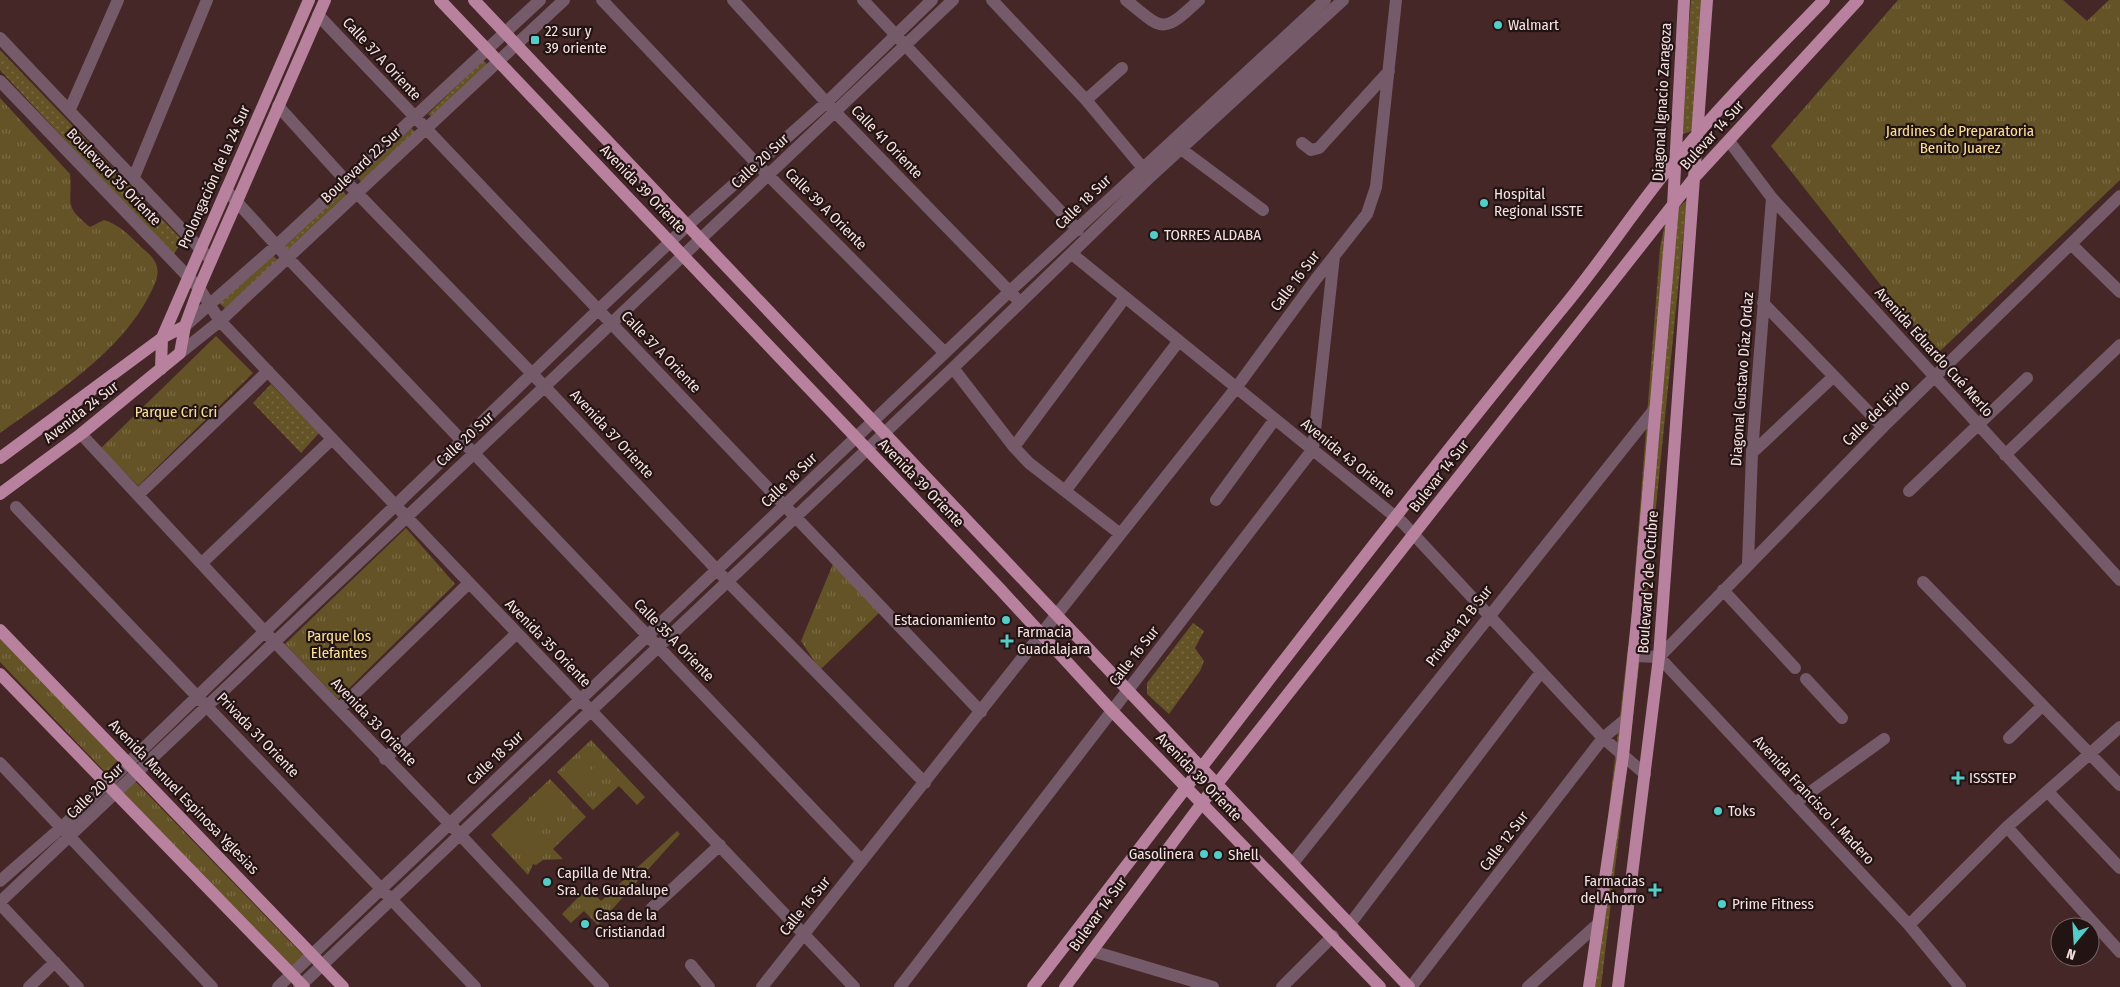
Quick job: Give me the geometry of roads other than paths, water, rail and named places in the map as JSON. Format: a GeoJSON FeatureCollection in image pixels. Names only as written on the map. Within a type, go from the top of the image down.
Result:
{"type":"FeatureCollection","features":[{"type":"Feature","properties":{"kind":"main road","name":"Prolongación de la 24 Sur"},"geometry":{"type":"LineString","coordinates":[[161,369],[162,338],[309,0]]}},
{"type":"Feature","properties":{"kind":"main road","name":"Prolongación de la 24 Sur"},"geometry":{"type":"LineString","coordinates":[[180,353],[185,326],[199,288],[324,0]]}},
{"type":"Feature","properties":{"kind":"main road","name":"Avenida 39 Oriente"},"geometry":{"type":"LineString","coordinates":[[440,0],[671,241],[1112,711],[1333,936],[1380,987]]}},
{"type":"Feature","properties":{"kind":"main road","name":"Avenida 39 Oriente"},"geometry":{"type":"LineString","coordinates":[[474,0],[1056,616],[1202,766],[1410,987]]}},
{"type":"Feature","properties":{"kind":"main road","name":"Diagonal Ignacio Zaragoza"},"geometry":{"type":"LineString","coordinates":[[1672,206],[1684,0]]}},
{"type":"Feature","properties":{"kind":"main road"},"geometry":{"type":"LineString","coordinates":[[1694,178],[1707,0]]}},
{"type":"Feature","properties":{"kind":"main road","name":"Bulevar 14 Sur"},"geometry":{"type":"LineString","coordinates":[[1033,987],[1395,517],[1534,342],[1596,268],[1674,161],[1697,133],[1824,0]]}},
{"type":"Feature","properties":{"kind":"main road","name":"Bulevar 14 Sur"},"geometry":{"type":"LineString","coordinates":[[1065,987],[1217,783],[1694,178],[1858,0]]}},
{"type":"Feature","properties":{"kind":"main road","name":"Boulevard 2 de Octubre"},"geometry":{"type":"LineString","coordinates":[[1618,987],[1659,657],[1694,178]]}},
{"type":"Feature","properties":{"kind":"main road","name":"Boulevard 2 de Octubre"},"geometry":{"type":"LineString","coordinates":[[1589,987],[1623,756],[1672,206]]}},
{"type":"Feature","properties":{"kind":"main road","name":"Boulevard 22 Sur"},"geometry":{"type":"LineString","coordinates":[[162,338],[185,326]]}},
{"type":"Feature","properties":{"kind":"main road","name":"Avenida 24 Sur"},"geometry":{"type":"LineString","coordinates":[[0,458],[162,338]]}},
{"type":"Feature","properties":{"kind":"main road","name":"Avenida 24 Sur"},"geometry":{"type":"LineString","coordinates":[[0,494],[81,434],[180,353]]}},
{"type":"Feature","properties":{"kind":"main road","name":"Avenida Manuel Espinosa Yglesias"},"geometry":{"type":"LineString","coordinates":[[0,630],[343,987]]}},
{"type":"Feature","properties":{"kind":"main road"},"geometry":{"type":"LineString","coordinates":[[0,674],[301,986]]}},
{"type":"Feature","properties":{"kind":"street"},"geometry":{"type":"LineString","coordinates":[[70,109],[118,0]]}},
{"type":"Feature","properties":{"kind":"street"},"geometry":{"type":"LineString","coordinates":[[134,177],[207,0]]}},
{"type":"Feature","properties":{"kind":"street","name":"Boulevard 22 Sur"},"geometry":{"type":"LineString","coordinates":[[185,326],[276,246],[413,116],[540,0]]}},
{"type":"Feature","properties":{"kind":"street","name":"Boulevard 22 Sur"},"geometry":{"type":"LineString","coordinates":[[180,353],[220,321],[356,192],[564,0]]}},
{"type":"Feature","properties":{"kind":"street","name":"Calle 39 A Oriente"},"geometry":{"type":"LineString","coordinates":[[602,0],[758,165],[945,353]]}},
{"type":"Feature","properties":{"kind":"street","name":"Calle 41 Oriente"},"geometry":{"type":"LineString","coordinates":[[733,0],[836,113],[1020,302]]}},
{"type":"Feature","properties":{"kind":"street"},"geometry":{"type":"LineString","coordinates":[[863,0],[1078,230]]}},
{"type":"Feature","properties":{"kind":"street","name":"Calle 20 Sur"},"geometry":{"type":"LineString","coordinates":[[0,903],[116,794],[133,767],[198,696],[598,310],[688,225],[827,102],[932,0]]}},
{"type":"Feature","properties":{"kind":"street","name":"Calle 20 Sur"},"geometry":{"type":"LineString","coordinates":[[0,881],[107,783],[133,767],[208,707],[700,238],[836,113],[953,0]]}},
{"type":"Feature","properties":{"kind":"street"},"geometry":{"type":"LineString","coordinates":[[992,0],[1086,100],[1147,172]]}},
{"type":"Feature","properties":{"kind":"street"},"geometry":{"type":"LineString","coordinates":[[1126,0],[1155,24],[1167,26],[1199,0]]}},
{"type":"Feature","properties":{"kind":"street","name":"Calle 18 Sur"},"geometry":{"type":"LineString","coordinates":[[278,987],[1010,291],[1147,172],[1325,0]]}},
{"type":"Feature","properties":{"kind":"street","name":"Calle 18 Sur"},"geometry":{"type":"LineString","coordinates":[[301,986],[1072,254],[1147,172],[1181,149],[1202,120],[1343,0]]}},
{"type":"Feature","properties":{"kind":"street"},"geometry":{"type":"LineString","coordinates":[[1334,256],[1367,214],[1373,201],[1396,0]]}},
{"type":"Feature","properties":{"kind":"street","name":"Calle 37 A Oriente"},"geometry":{"type":"LineString","coordinates":[[318,14],[981,712]]}},
{"type":"Feature","properties":{"kind":"street","name":"Boulevard 35 Oriente"},"geometry":{"type":"LineString","coordinates":[[0,38],[70,109],[211,260]]}},
{"type":"Feature","properties":{"kind":"street"},"geometry":{"type":"LineString","coordinates":[[1086,100],[1122,68]]}},
{"type":"Feature","properties":{"kind":"street"},"geometry":{"type":"LineString","coordinates":[[1302,143],[1311,150],[1319,148],[1389,70]]}},
{"type":"Feature","properties":{"kind":"street","name":"Boulevard 35 Oriente"},"geometry":{"type":"LineString","coordinates":[[0,81],[188,276],[199,288],[220,321]]}},
{"type":"Feature","properties":{"kind":"street","name":"Avenida 37 Oriente"},"geometry":{"type":"LineString","coordinates":[[278,106],[345,181],[545,386],[716,570],[925,783]]}},
{"type":"Feature","properties":{"kind":"street","name":"Avenida Eduardo Cué Merlo"},"geometry":{"type":"LineString","coordinates":[[1729,141],[1772,198],[2120,580]]}},
{"type":"Feature","properties":{"kind":"street"},"geometry":{"type":"LineString","coordinates":[[1181,149],[1263,210]]}},
{"type":"Feature","properties":{"kind":"street"},"geometry":{"type":"LineString","coordinates":[[226,190],[287,258]]}},
{"type":"Feature","properties":{"kind":"street","name":"Calle del Ejido"},"geometry":{"type":"LineString","coordinates":[[1659,657],[1748,563],[1883,427],[2120,196]]}},
{"type":"Feature","properties":{"kind":"street","name":"Diagonal Gustavo Díaz Ordaz"},"geometry":{"type":"LineString","coordinates":[[1748,563],[1752,453],[1772,198]]}},
{"type":"Feature","properties":{"kind":"street"},"geometry":{"type":"LineString","coordinates":[[2071,244],[2120,292]]}},
{"type":"Feature","properties":{"kind":"street","name":"Avenida 43 Oriente"},"geometry":{"type":"LineString","coordinates":[[1072,254],[1395,517],[1603,738],[1645,774]]}},
{"type":"Feature","properties":{"kind":"street","name":"Calle 16 Sur"},"geometry":{"type":"LineString","coordinates":[[762,987],[1042,635],[1119,533],[1236,388],[1334,256]]}},
{"type":"Feature","properties":{"kind":"street","name":"Calle 16 Sur"},"geometry":{"type":"LineString","coordinates":[[900,987],[1313,449],[1334,256]]}},
{"type":"Feature","properties":{"kind":"street","name":"Calle 35 A Oriente"},"geometry":{"type":"LineString","coordinates":[[287,258],[463,440],[862,862]]}},
{"type":"Feature","properties":{"kind":"street"},"geometry":{"type":"LineString","coordinates":[[1014,447],[1124,298]]}},
{"type":"Feature","properties":{"kind":"street"},"geometry":{"type":"LineString","coordinates":[[1763,303],[1883,427]]}},
{"type":"Feature","properties":{"kind":"street","name":"Avenida 35 Oriente"},"geometry":{"type":"LineString","coordinates":[[220,321],[854,987]]}},
{"type":"Feature","properties":{"kind":"street"},"geometry":{"type":"LineString","coordinates":[[1066,491],[1178,342]]}},
{"type":"Feature","properties":{"kind":"street"},"geometry":{"type":"LineString","coordinates":[[2005,455],[2120,345]]}},
{"type":"Feature","properties":{"kind":"street"},"geometry":{"type":"LineString","coordinates":[[953,368],[1014,447],[1029,463],[1119,533]]}},
{"type":"Feature","properties":{"kind":"street"},"geometry":{"type":"LineString","coordinates":[[138,495],[268,371]]}},
{"type":"Feature","properties":{"kind":"street"},"geometry":{"type":"LineString","coordinates":[[1752,453],[1834,376]]}},
{"type":"Feature","properties":{"kind":"street"},"geometry":{"type":"LineString","coordinates":[[1909,491],[2027,378]]}},
{"type":"Feature","properties":{"kind":"street","name":"Privada 12 B Sur"},"geometry":{"type":"LineString","coordinates":[[1293,863],[1653,411]]}},
{"type":"Feature","properties":{"kind":"street"},"geometry":{"type":"LineString","coordinates":[[1216,500],[1275,419]]}},
{"type":"Feature","properties":{"kind":"street","name":"Avenida 33 Oriente"},"geometry":{"type":"LineString","coordinates":[[81,434],[275,643],[385,759],[450,823],[603,987]]}},
{"type":"Feature","properties":{"kind":"street"},"geometry":{"type":"LineString","coordinates":[[202,563],[332,439]]}},
{"type":"Feature","properties":{"kind":"street","name":"Privada 31 Oriente"},"geometry":{"type":"LineString","coordinates":[[16,507],[392,898],[475,987]]}},
{"type":"Feature","properties":{"kind":"street"},"geometry":{"type":"LineString","coordinates":[[1923,582],[2120,785]]}},
{"type":"Feature","properties":{"kind":"street"},"geometry":{"type":"LineString","coordinates":[[339,710],[469,583]]}},
{"type":"Feature","properties":{"kind":"street"},"geometry":{"type":"LineString","coordinates":[[1723,590],[1795,668]]}},
{"type":"Feature","properties":{"kind":"street"},"geometry":{"type":"LineString","coordinates":[[385,759],[517,633]]}},
{"type":"Feature","properties":{"kind":"street"},"geometry":{"type":"LineString","coordinates":[[1633,656],[1659,657]]}},
{"type":"Feature","properties":{"kind":"street","name":"Avenida Francisco I. Madero"},"geometry":{"type":"LineString","coordinates":[[1659,657],[1909,924],[1960,987]]}},
{"type":"Feature","properties":{"kind":"street"},"geometry":{"type":"LineString","coordinates":[[1350,924],[1541,672]]}},
{"type":"Feature","properties":{"kind":"street"},"geometry":{"type":"LineString","coordinates":[[1806,679],[1842,718]]}},
{"type":"Feature","properties":{"kind":"street"},"geometry":{"type":"LineString","coordinates":[[2009,738],[2042,706]]}},
{"type":"Feature","properties":{"kind":"street","name":"Calle 12 Sur"},"geometry":{"type":"LineString","coordinates":[[1410,987],[1603,738],[1627,718]]}},
{"type":"Feature","properties":{"kind":"street"},"geometry":{"type":"LineString","coordinates":[[1909,924],[2007,827],[2120,727]]}},
{"type":"Feature","properties":{"kind":"street"},"geometry":{"type":"LineString","coordinates":[[1795,803],[1884,739]]}},
{"type":"Feature","properties":{"kind":"street"},"geometry":{"type":"LineString","coordinates":[[0,763],[62,826],[212,987]]}},
{"type":"Feature","properties":{"kind":"street"},"geometry":{"type":"LineString","coordinates":[[2048,792],[2120,868]]}},
{"type":"Feature","properties":{"kind":"street"},"geometry":{"type":"LineString","coordinates":[[2007,827],[2120,952]]}},
{"type":"Feature","properties":{"kind":"street"},"geometry":{"type":"LineString","coordinates":[[651,909],[720,845]]}},
{"type":"Feature","properties":{"kind":"street"},"geometry":{"type":"LineString","coordinates":[[0,903],[78,987]]}},
{"type":"Feature","properties":{"kind":"street"},"geometry":{"type":"LineString","coordinates":[[1528,987],[1599,923]]}},
{"type":"Feature","properties":{"kind":"street"},"geometry":{"type":"LineString","coordinates":[[1282,987],[1333,936]]}},
{"type":"Feature","properties":{"kind":"street"},"geometry":{"type":"LineString","coordinates":[[1092,951],[1213,987]]}},
{"type":"Feature","properties":{"kind":"street"},"geometry":{"type":"LineString","coordinates":[[29,987],[55,962]]}},
{"type":"Feature","properties":{"kind":"street"},"geometry":{"type":"LineString","coordinates":[[691,965],[709,987]]}},
{"type":"Feature","properties":{"kind":"place","name":"Walmart"},"geometry":{"type":"Point","coordinates":[1498,25]}},
{"type":"Feature","properties":{"kind":"place","name":"22 sur y 39 oriente"},"geometry":{"type":"Point","coordinates":[535,40]}},
{"type":"Feature","properties":{"kind":"place","name":"Hospital Regional ISSTE"},"geometry":{"type":"Point","coordinates":[1484,203]}},
{"type":"Feature","properties":{"kind":"place","name":"TORRES ALDABA"},"geometry":{"type":"Point","coordinates":[1154,235]}},
{"type":"Feature","properties":{"kind":"place","name":"Estacionamiento"},"geometry":{"type":"Point","coordinates":[1006,620]}},
{"type":"Feature","properties":{"kind":"place","name":"Farmacia Guadalajara"},"geometry":{"type":"Point","coordinates":[1007,641]}},
{"type":"Feature","properties":{"kind":"place","name":"ISSSTEP"},"geometry":{"type":"Point","coordinates":[1958,778]}},
{"type":"Feature","properties":{"kind":"place","name":"Toks"},"geometry":{"type":"Point","coordinates":[1718,811]}},
{"type":"Feature","properties":{"kind":"place","name":"Gasolinera"},"geometry":{"type":"Point","coordinates":[1204,854]}},
{"type":"Feature","properties":{"kind":"place","name":"Shell"},"geometry":{"type":"Point","coordinates":[1218,855]}},
{"type":"Feature","properties":{"kind":"place","name":"Capilla de Ntra. Sra. de Guadalupe"},"geometry":{"type":"Point","coordinates":[547,882]}},
{"type":"Feature","properties":{"kind":"place","name":"Farmacias del Ahorro"},"geometry":{"type":"Point","coordinates":[1655,890]}},
{"type":"Feature","properties":{"kind":"place","name":"Prime Fitness"},"geometry":{"type":"Point","coordinates":[1722,904]}},
{"type":"Feature","properties":{"kind":"place","name":"Casa de la Cristiandad"},"geometry":{"type":"Point","coordinates":[585,924]}},
{"type":"Feature","properties":{"kind":"park label","name":"Jardines de Preparatoria Benito Juarez"},"geometry":{"type":"Point","coordinates":[1960,140]}},
{"type":"Feature","properties":{"kind":"park label","name":"Parque Cri Cri"},"geometry":{"type":"Point","coordinates":[176,412]}},
{"type":"Feature","properties":{"kind":"park label","name":"Parque los Elefantes"},"geometry":{"type":"Point","coordinates":[339,644]}}]}
